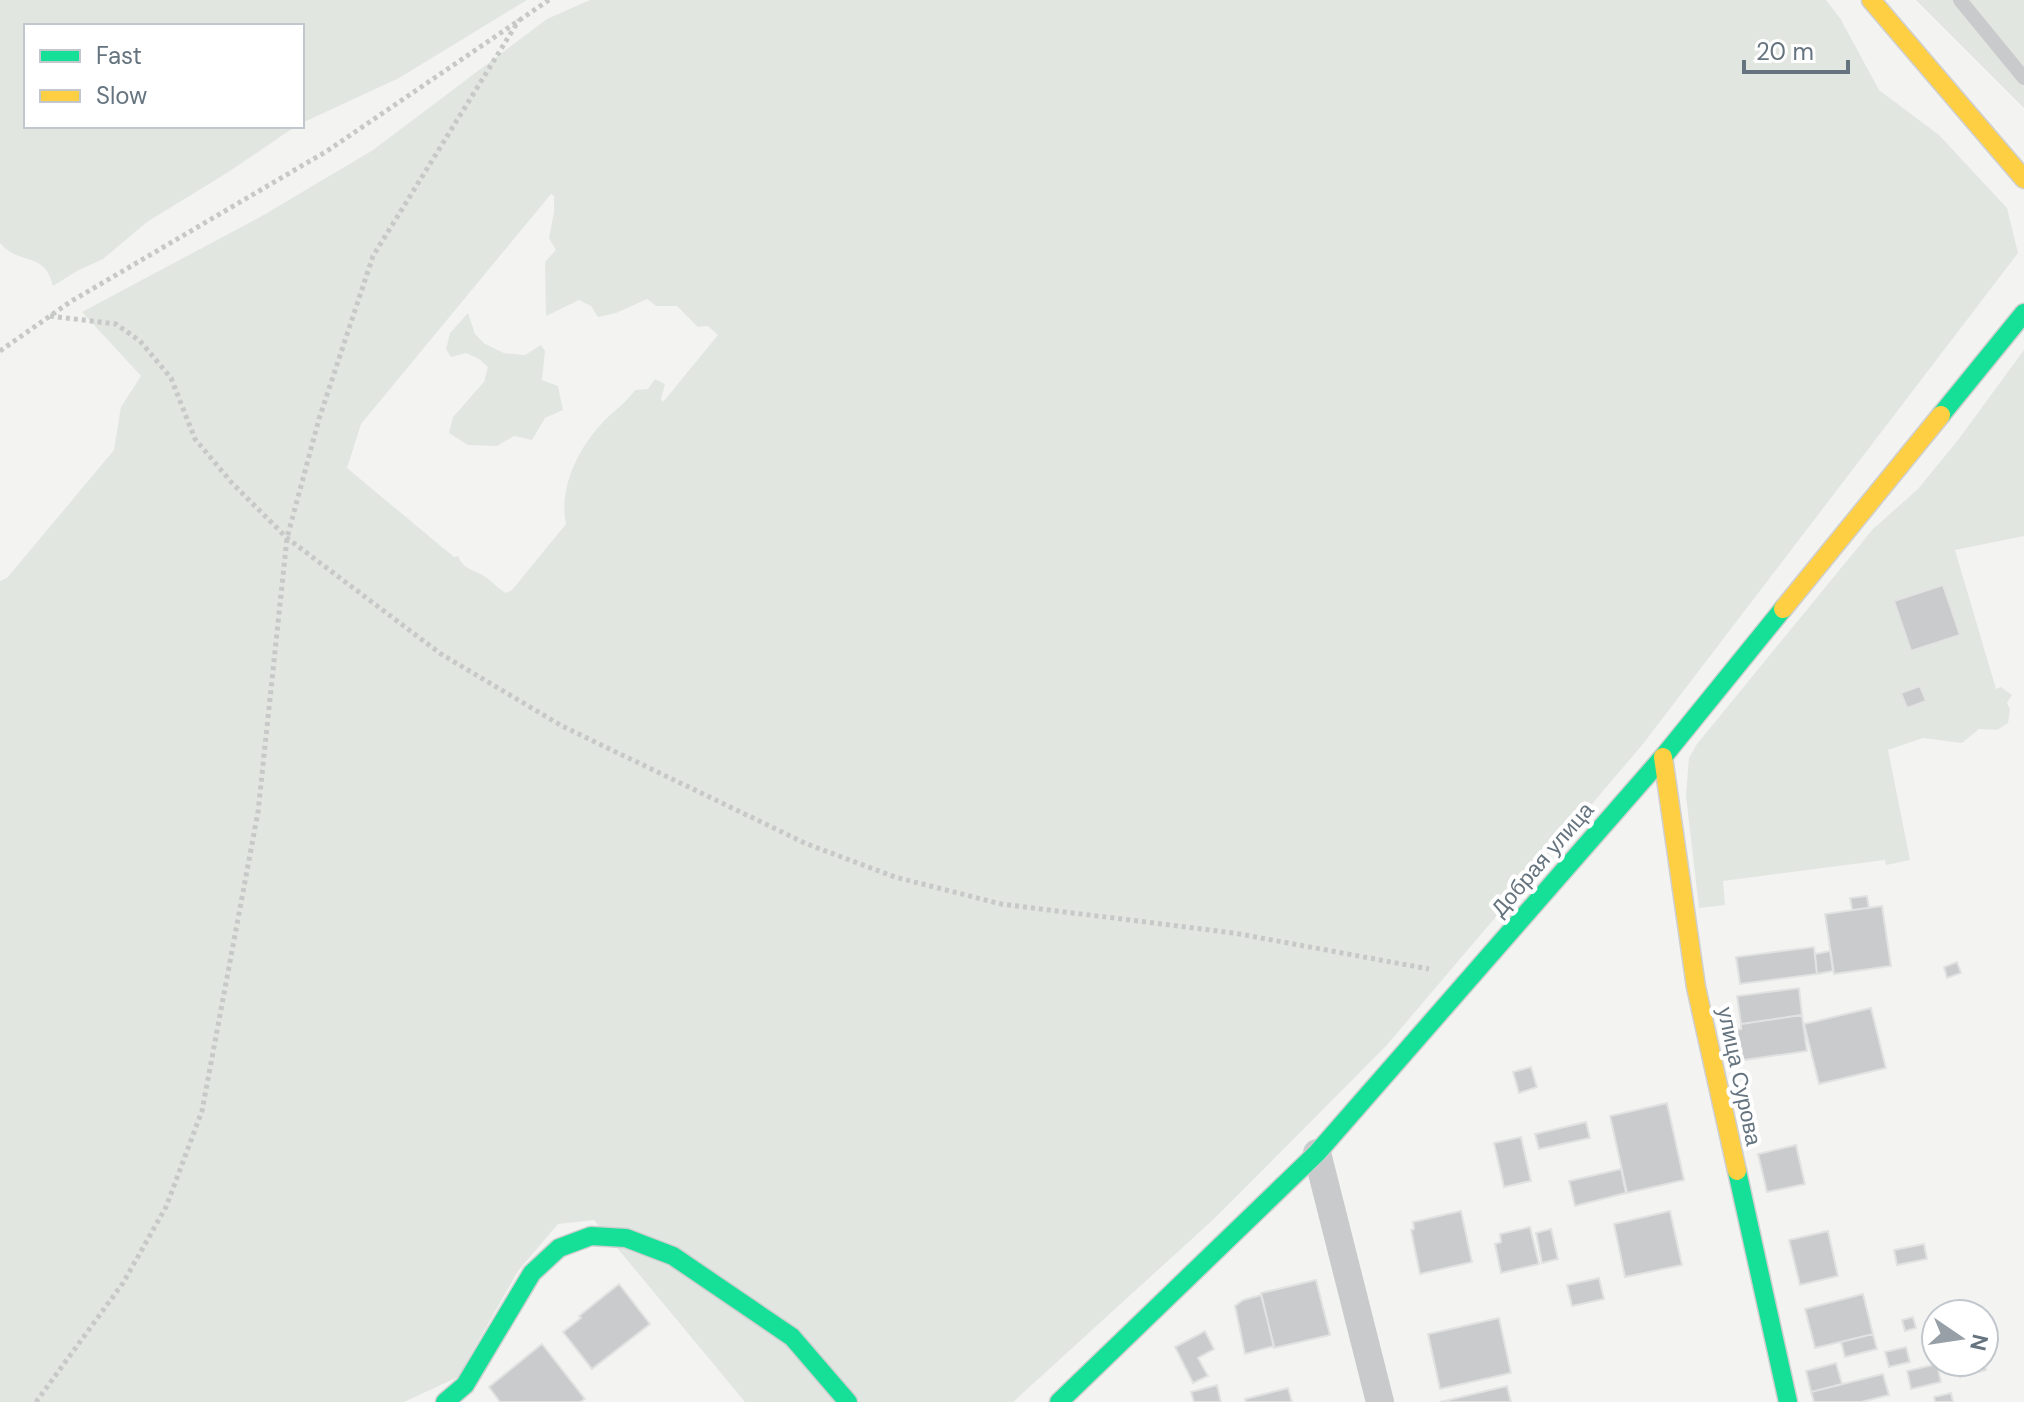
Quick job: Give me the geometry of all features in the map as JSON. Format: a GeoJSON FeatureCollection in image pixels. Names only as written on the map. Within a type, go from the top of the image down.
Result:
{"type":"FeatureCollection","features":[{"type":"Feature","properties":{"kind":"street"},"geometry":{"type":"LineString","coordinates":[[1871,0],[2024,179]]}},
{"type":"Feature","properties":{"kind":"street","name":"Добрая улица"},"geometry":{"type":"LineString","coordinates":[[1059,1402],[1317,1153],[1663,757],[2024,313]]}},
{"type":"Feature","properties":{"kind":"street","name":"улица Сурова"},"geometry":{"type":"LineString","coordinates":[[1663,757],[1696,987],[1788,1402]]}},
{"type":"Feature","properties":{"kind":"street"},"geometry":{"type":"LineString","coordinates":[[1317,1153],[1380,1402]]}},
{"type":"Feature","properties":{"kind":"street"},"geometry":{"type":"LineString","coordinates":[[445,1402],[465,1385],[532,1273],[559,1248],[591,1236],[626,1238],[673,1256],[792,1337],[848,1402]]}},
{"type":"Feature","properties":{"kind":"lane"},"geometry":{"type":"LineString","coordinates":[[1960,0],[2024,78]]}},
{"type":"Feature","properties":{"kind":"path"},"geometry":{"type":"LineString","coordinates":[[0,351],[70,302],[327,151],[549,0]]}},
{"type":"Feature","properties":{"kind":"path"},"geometry":{"type":"LineString","coordinates":[[36,1402],[123,1283],[159,1220],[202,1111],[258,812],[287,538],[323,406],[373,256],[519,20]]}},
{"type":"Feature","properties":{"kind":"path"},"geometry":{"type":"LineString","coordinates":[[50,316],[116,324],[140,341],[171,378],[195,439],[232,483],[287,538],[441,654],[562,726],[807,844],[895,877],[1001,904],[1234,933],[1470,977]]}},
{"type":"Feature","properties":{"kind":"shaded area"},"geometry":{"type":"Polygon","coordinates":[[[0,0],[527,0],[399,78],[304,122],[304,24],[24,24],[24,128],[293,128],[147,222],[103,259],[53,286],[44,267],[16,255],[0,243],[0,0]]]}},
{"type":"Feature","properties":{"kind":"shaded area"},"geometry":{"type":"Polygon","coordinates":[[[590,0],[1826,0],[1840,18],[1879,90],[1939,135],[2007,208],[2018,253],[1643,744],[1386,1046],[1216,1217],[1013,1402],[745,1402],[594,1220],[558,1224],[518,1271],[458,1377],[404,1402],[0,1402],[0,581],[7,578],[114,450],[121,407],[141,376],[82,312],[262,216],[373,150],[547,19],[590,0]],[[551,194],[361,424],[347,468],[454,557],[458,556],[466,567],[506,593],[512,590],[566,524],[565,494],[569,480],[581,452],[598,427],[635,390],[648,389],[655,379],[665,384],[663,402],[718,335],[708,326],[698,327],[677,306],[656,306],[647,299],[616,313],[598,317],[591,306],[579,300],[546,316],[545,262],[556,250],[549,238],[554,196],[551,194]]]}},
{"type":"Feature","properties":{"kind":"shaded area"},"geometry":{"type":"Polygon","coordinates":[[[1916,0],[2024,0],[2024,108],[1916,0]]]}},
{"type":"Feature","properties":{"kind":"shaded area"},"geometry":{"type":"Polygon","coordinates":[[[468,313],[475,334],[485,344],[504,353],[525,355],[541,345],[545,351],[542,380],[558,386],[563,410],[545,418],[532,440],[514,436],[497,446],[468,445],[449,433],[453,417],[484,382],[488,367],[466,353],[451,357],[446,349],[450,333],[468,313]]]}},
{"type":"Feature","properties":{"kind":"shaded area"},"geometry":{"type":"Polygon","coordinates":[[[2024,350],[2024,536],[1955,550],[1996,689],[2001,687],[2012,695],[2007,703],[2010,709],[2008,723],[1997,730],[1979,729],[1962,743],[1923,738],[1888,750],[1910,860],[1886,865],[1885,860],[1723,881],[1725,905],[1699,908],[1686,796],[1689,758],[1697,744],[1873,529],[1918,489],[2024,350]]]}},
{"type":"Feature","properties":{"kind":"building"},"geometry":{"type":"Polygon","coordinates":[[[1943,585],[1960,635],[1911,651],[1894,601],[1943,585]]]}},
{"type":"Feature","properties":{"kind":"building"},"geometry":{"type":"Polygon","coordinates":[[[1920,686],[1926,701],[1907,708],[1901,693],[1920,686]]]}},
{"type":"Feature","properties":{"kind":"building"},"geometry":{"type":"Polygon","coordinates":[[[1867,896],[1869,908],[1852,910],[1850,898],[1867,896]]]}},
{"type":"Feature","properties":{"kind":"building"},"geometry":{"type":"Polygon","coordinates":[[[1882,906],[1891,966],[1834,974],[1825,914],[1882,906]]]}},
{"type":"Feature","properties":{"kind":"building"},"geometry":{"type":"Polygon","coordinates":[[[1814,947],[1817,974],[1740,984],[1736,957],[1814,947]]]}},
{"type":"Feature","properties":{"kind":"building"},"geometry":{"type":"Polygon","coordinates":[[[1830,951],[1833,971],[1817,974],[1815,954],[1830,951]]]}},
{"type":"Feature","properties":{"kind":"building"},"geometry":{"type":"Polygon","coordinates":[[[1957,962],[1961,973],[1947,978],[1944,967],[1957,962]]]}},
{"type":"Feature","properties":{"kind":"building"},"geometry":{"type":"Polygon","coordinates":[[[1799,988],[1802,1015],[1741,1024],[1737,996],[1799,988]]]}},
{"type":"Feature","properties":{"kind":"building"},"geometry":{"type":"Polygon","coordinates":[[[1871,1008],[1886,1068],[1819,1084],[1804,1024],[1871,1008]]]}},
{"type":"Feature","properties":{"kind":"building"},"geometry":{"type":"Polygon","coordinates":[[[1802,1015],[1807,1051],[1737,1061],[1733,1030],[1741,1029],[1741,1024],[1802,1015]]]}},
{"type":"Feature","properties":{"kind":"building"},"geometry":{"type":"Polygon","coordinates":[[[1531,1067],[1537,1087],[1519,1093],[1513,1072],[1531,1067]]]}},
{"type":"Feature","properties":{"kind":"building"},"geometry":{"type":"Polygon","coordinates":[[[1667,1103],[1684,1180],[1627,1193],[1610,1116],[1667,1103]]]}},
{"type":"Feature","properties":{"kind":"building"},"geometry":{"type":"Polygon","coordinates":[[[1586,1122],[1590,1138],[1539,1149],[1535,1134],[1586,1122]]]}},
{"type":"Feature","properties":{"kind":"building"},"geometry":{"type":"Polygon","coordinates":[[[1521,1137],[1531,1181],[1504,1187],[1494,1143],[1521,1137]]]}},
{"type":"Feature","properties":{"kind":"building"},"geometry":{"type":"Polygon","coordinates":[[[1796,1145],[1805,1184],[1767,1192],[1758,1154],[1796,1145]]]}},
{"type":"Feature","properties":{"kind":"building"},"geometry":{"type":"Polygon","coordinates":[[[1621,1169],[1626,1193],[1575,1206],[1569,1181],[1621,1169]]]}},
{"type":"Feature","properties":{"kind":"building"},"geometry":{"type":"Polygon","coordinates":[[[1461,1211],[1472,1262],[1420,1274],[1411,1230],[1414,1229],[1413,1222],[1461,1211]]]}},
{"type":"Feature","properties":{"kind":"building"},"geometry":{"type":"Polygon","coordinates":[[[1670,1211],[1682,1265],[1625,1277],[1614,1224],[1670,1211]]]}},
{"type":"Feature","properties":{"kind":"building"},"geometry":{"type":"Polygon","coordinates":[[[1530,1227],[1539,1264],[1501,1273],[1495,1244],[1501,1242],[1500,1234],[1530,1227]]]}},
{"type":"Feature","properties":{"kind":"building"},"geometry":{"type":"Polygon","coordinates":[[[1551,1229],[1558,1259],[1542,1263],[1536,1233],[1551,1229]]]}},
{"type":"Feature","properties":{"kind":"building"},"geometry":{"type":"Polygon","coordinates":[[[1828,1231],[1838,1276],[1800,1285],[1789,1240],[1828,1231]]]}},
{"type":"Feature","properties":{"kind":"building"},"geometry":{"type":"Polygon","coordinates":[[[1924,1244],[1927,1259],[1897,1265],[1894,1250],[1924,1244]]]}},
{"type":"Feature","properties":{"kind":"building"},"geometry":{"type":"Polygon","coordinates":[[[1599,1278],[1604,1299],[1572,1306],[1567,1285],[1599,1278]]]}},
{"type":"Feature","properties":{"kind":"building"},"geometry":{"type":"Polygon","coordinates":[[[1316,1280],[1330,1335],[1274,1348],[1261,1293],[1316,1280]]]}},
{"type":"Feature","properties":{"kind":"building"},"geometry":{"type":"Polygon","coordinates":[[[619,1284],[650,1324],[592,1369],[563,1332],[619,1284]]]}},
{"type":"Feature","properties":{"kind":"building"},"geometry":{"type":"Polygon","coordinates":[[[1863,1294],[1873,1334],[1815,1348],[1805,1309],[1863,1294]]]}},
{"type":"Feature","properties":{"kind":"building"},"geometry":{"type":"Polygon","coordinates":[[[1261,1295],[1274,1346],[1245,1354],[1235,1306],[1243,1300],[1261,1295]]]}},
{"type":"Feature","properties":{"kind":"building"},"geometry":{"type":"Polygon","coordinates":[[[1913,1317],[1916,1328],[1905,1331],[1902,1320],[1913,1317]]]}},
{"type":"Feature","properties":{"kind":"building"},"geometry":{"type":"Polygon","coordinates":[[[1499,1318],[1511,1373],[1440,1389],[1428,1334],[1499,1318]]]}},
{"type":"Feature","properties":{"kind":"building"},"geometry":{"type":"Polygon","coordinates":[[[1205,1331],[1214,1349],[1198,1358],[1208,1376],[1193,1383],[1175,1347],[1205,1331]]]}},
{"type":"Feature","properties":{"kind":"building"},"geometry":{"type":"Polygon","coordinates":[[[1873,1334],[1877,1349],[1845,1357],[1841,1342],[1873,1334]]]}},
{"type":"Feature","properties":{"kind":"building"},"geometry":{"type":"Polygon","coordinates":[[[542,1344],[585,1399],[580,1402],[500,1402],[489,1387],[542,1344]]]}},
{"type":"Feature","properties":{"kind":"building"},"geometry":{"type":"Polygon","coordinates":[[[1906,1347],[1910,1362],[1889,1367],[1885,1352],[1906,1347]]]}},
{"type":"Feature","properties":{"kind":"building"},"geometry":{"type":"Polygon","coordinates":[[[1836,1363],[1842,1384],[1811,1392],[1806,1371],[1836,1363]]]}},
{"type":"Feature","properties":{"kind":"building"},"geometry":{"type":"Polygon","coordinates":[[[1920,1368],[1920,1378],[1940,1378],[1941,1382],[1911,1389],[1907,1371],[1920,1368]]]}},
{"type":"Feature","properties":{"kind":"building"},"geometry":{"type":"Polygon","coordinates":[[[1883,1374],[1889,1395],[1861,1402],[1814,1402],[1811,1392],[1883,1374]]]}},
{"type":"Feature","properties":{"kind":"building"},"geometry":{"type":"Polygon","coordinates":[[[1217,1385],[1221,1402],[1194,1402],[1191,1392],[1217,1385]]]}},
{"type":"Feature","properties":{"kind":"building"},"geometry":{"type":"Polygon","coordinates":[[[1507,1386],[1511,1402],[1440,1402],[1507,1386]]]}},
{"type":"Feature","properties":{"kind":"building"},"geometry":{"type":"Polygon","coordinates":[[[1288,1388],[1292,1402],[1246,1402],[1245,1399],[1288,1388]]]}},
{"type":"Feature","properties":{"kind":"building"},"geometry":{"type":"Polygon","coordinates":[[[1951,1393],[1953,1402],[1935,1402],[1934,1397],[1951,1393]]]}},
{"type":"Feature","properties":{"kind":"traffic: fast"},"geometry":{"type":"LineString","coordinates":[[1941,415],[2024,313]]}},
{"type":"Feature","properties":{"kind":"traffic: fast"},"geometry":{"type":"LineString","coordinates":[[1059,1402],[1317,1153],[1663,757],[1783,609]]}},
{"type":"Feature","properties":{"kind":"traffic: fast"},"geometry":{"type":"LineString","coordinates":[[1737,1171],[1788,1402]]}},
{"type":"Feature","properties":{"kind":"traffic: fast"},"geometry":{"type":"LineString","coordinates":[[445,1402],[465,1385],[532,1273],[559,1248],[591,1236],[626,1238],[673,1256],[792,1337],[848,1402]]}},
{"type":"Feature","properties":{"kind":"traffic: slow"},"geometry":{"type":"LineString","coordinates":[[1871,0],[2024,179]]}},
{"type":"Feature","properties":{"kind":"traffic: slow"},"geometry":{"type":"LineString","coordinates":[[1783,609],[1941,415]]}},
{"type":"Feature","properties":{"kind":"traffic: slow"},"geometry":{"type":"LineString","coordinates":[[1663,757],[1696,987],[1737,1171]]}}]}
